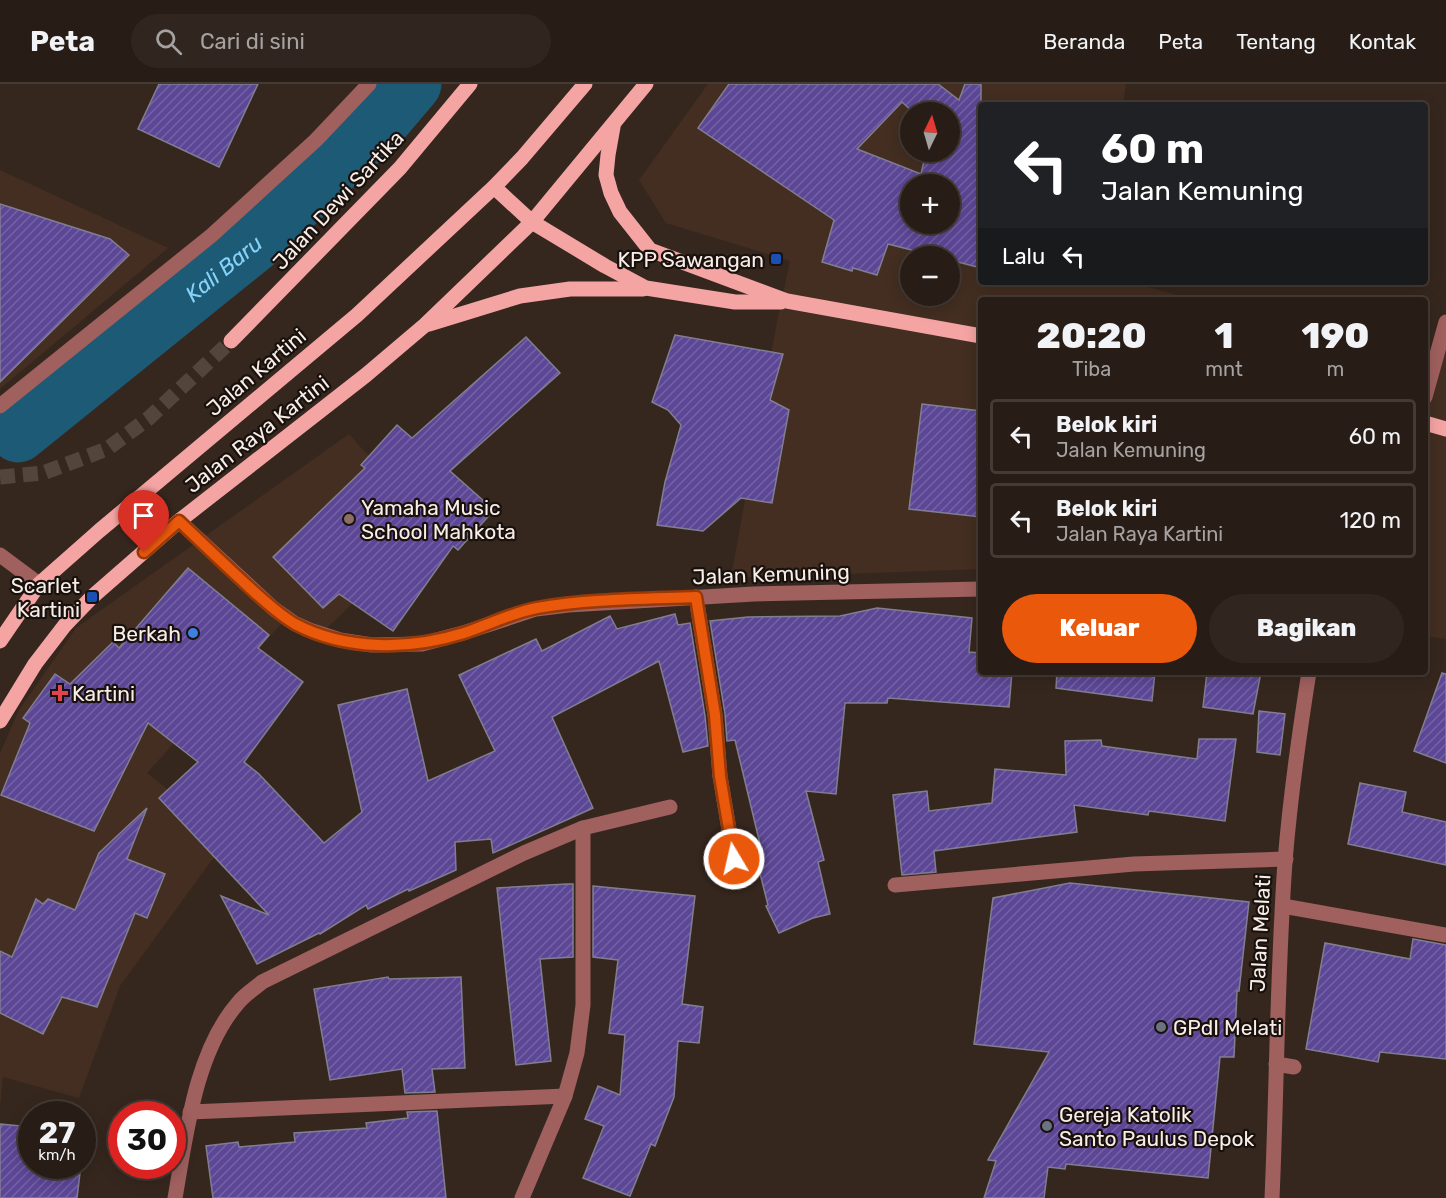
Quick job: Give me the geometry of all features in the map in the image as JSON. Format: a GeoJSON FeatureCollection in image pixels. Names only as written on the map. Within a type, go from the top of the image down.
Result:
{"type":"FeatureCollection","features":[{"type":"Feature","properties":{"kind":"main road","name":"Jalan Dewi Sartika"},"geometry":{"type":"LineString","coordinates":[[231,342],[400,168],[470,84]]}},
{"type":"Feature","properties":{"kind":"main road","name":"Jalan Kartini"},"geometry":{"type":"LineString","coordinates":[[39,584],[357,315],[494,187],[585,84]]}},
{"type":"Feature","properties":{"kind":"main road","name":"Jalan Raya Kartini"},"geometry":{"type":"LineString","coordinates":[[0,720],[35,664],[71,618],[92,597],[179,521],[366,375],[425,325],[532,222],[646,84]]}},
{"type":"Feature","properties":{"kind":"main road"},"geometry":{"type":"LineString","coordinates":[[614,123],[606,175],[611,193],[620,212],[650,250],[787,301],[978,335]]}},
{"type":"Feature","properties":{"kind":"main road"},"geometry":{"type":"LineString","coordinates":[[494,187],[532,222],[646,288]]}},
{"type":"Feature","properties":{"kind":"main road"},"geometry":{"type":"LineString","coordinates":[[425,325],[520,296],[570,289],[646,288],[735,302],[787,301]]}},
{"type":"Feature","properties":{"kind":"main road"},"geometry":{"type":"LineString","coordinates":[[1428,424],[1446,429]]}},
{"type":"Feature","properties":{"kind":"main road"},"geometry":{"type":"LineString","coordinates":[[0,641],[39,584]]}},
{"type":"Feature","properties":{"kind":"street"},"geometry":{"type":"LineString","coordinates":[[0,406],[212,235],[316,140],[369,84]]}},
{"type":"Feature","properties":{"kind":"street"},"geometry":{"type":"LineString","coordinates":[[1428,386],[1446,322]]}},
{"type":"Feature","properties":{"kind":"street","name":"Jalan Kemuning"},"geometry":{"type":"LineString","coordinates":[[179,521],[274,609],[294,623],[340,639],[372,645],[422,644],[536,609],[568,604],[696,597],[978,589]]}},
{"type":"Feature","properties":{"kind":"street"},"geometry":{"type":"LineString","coordinates":[[0,555],[39,584]]}},
{"type":"Feature","properties":{"kind":"street"},"geometry":{"type":"LineString","coordinates":[[696,597],[715,715],[720,776],[734,859]]}},
{"type":"Feature","properties":{"kind":"street","name":"Jalan Melati"},"geometry":{"type":"LineString","coordinates":[[1272,1198],[1282,906],[1299,739],[1309,675]]}},
{"type":"Feature","properties":{"kind":"street"},"geometry":{"type":"LineString","coordinates":[[176,1198],[190,1112],[209,1053],[220,1027],[238,1003],[261,982],[524,853],[583,828],[670,807]]}},
{"type":"Feature","properties":{"kind":"street"},"geometry":{"type":"LineString","coordinates":[[522,1198],[565,1096],[577,1053],[583,1005],[583,828]]}},
{"type":"Feature","properties":{"kind":"street"},"geometry":{"type":"LineString","coordinates":[[895,885],[1134,864],[1286,859]]}},
{"type":"Feature","properties":{"kind":"street"},"geometry":{"type":"LineString","coordinates":[[1282,906],[1446,934]]}},
{"type":"Feature","properties":{"kind":"street"},"geometry":{"type":"LineString","coordinates":[[1276,1064],[1294,1067]]}},
{"type":"Feature","properties":{"kind":"street"},"geometry":{"type":"LineString","coordinates":[[190,1112],[565,1096]]}},
{"type":"Feature","properties":{"kind":"shaded area"},"geometry":{"type":"Polygon","coordinates":[[[708,84],[1126,84],[1123,102],[978,102],[978,285],[1142,285],[1184,297],[978,297],[978,569],[731,578],[790,261],[666,223],[639,180],[708,84]]]}},
{"type":"Feature","properties":{"kind":"shaded area"},"geometry":{"type":"Polygon","coordinates":[[[0,170],[168,248],[0,389],[0,170]]]}},
{"type":"Feature","properties":{"kind":"shaded area"},"geometry":{"type":"Polygon","coordinates":[[[1446,317],[1446,639],[1428,636],[1428,366],[1431,367],[1446,317]]]}},
{"type":"Feature","properties":{"kind":"shaded area"},"geometry":{"type":"Polygon","coordinates":[[[349,434],[432,526],[323,632],[289,615],[147,773],[228,838],[120,986],[79,1098],[3,1077],[0,1107],[0,753],[19,710],[76,628],[349,434]]]}},
{"type":"Feature","properties":{"kind":"building"},"geometry":{"type":"Polygon","coordinates":[[[159,84],[258,84],[219,167],[138,129],[159,84]]]}},
{"type":"Feature","properties":{"kind":"building"},"geometry":{"type":"Polygon","coordinates":[[[729,84],[938,84],[959,100],[965,84],[981,84],[981,102],[978,102],[978,267],[960,263],[960,246],[900,247],[888,244],[877,275],[853,268],[852,271],[822,262],[834,220],[698,128],[729,84]]]}},
{"type":"Feature","properties":{"kind":"building"},"geometry":{"type":"Polygon","coordinates":[[[0,204],[110,239],[129,255],[0,382],[0,204]]]}},
{"type":"Feature","properties":{"kind":"building"},"geometry":{"type":"Polygon","coordinates":[[[675,335],[783,354],[770,400],[789,410],[772,503],[741,498],[703,531],[657,525],[665,482],[681,425],[668,410],[652,402],[675,335]]]}},
{"type":"Feature","properties":{"kind":"building"},"geometry":{"type":"Polygon","coordinates":[[[526,337],[560,373],[450,471],[494,510],[458,550],[453,546],[393,631],[339,594],[323,608],[273,557],[365,468],[361,465],[397,425],[412,438],[526,337]]]}},
{"type":"Feature","properties":{"kind":"building"},"geometry":{"type":"Polygon","coordinates":[[[922,404],[978,411],[978,517],[909,509],[922,404]]]}},
{"type":"Feature","properties":{"kind":"building"},"geometry":{"type":"Polygon","coordinates":[[[188,568],[269,635],[258,648],[303,682],[244,762],[259,774],[324,843],[362,812],[338,705],[407,689],[428,781],[495,751],[459,675],[536,639],[542,651],[610,616],[617,629],[675,614],[678,625],[690,623],[708,746],[683,752],[659,661],[552,717],[593,808],[493,853],[491,839],[455,842],[456,870],[409,891],[408,889],[368,909],[366,905],[320,934],[257,964],[221,896],[269,915],[159,798],[198,762],[148,723],[94,831],[1,795],[30,723],[23,718],[55,674],[70,684],[113,642],[119,648],[188,568]]]}},
{"type":"Feature","properties":{"kind":"building"},"geometry":{"type":"Polygon","coordinates":[[[877,608],[972,618],[969,652],[978,653],[978,675],[1012,675],[1009,707],[888,698],[887,703],[845,703],[836,794],[806,791],[824,860],[818,862],[830,914],[813,918],[779,933],[766,906],[768,905],[753,846],[760,844],[735,740],[727,741],[725,714],[710,621],[748,617],[840,616],[877,608]]]}},
{"type":"Feature","properties":{"kind":"building"},"geometry":{"type":"Polygon","coordinates":[[[1442,673],[1446,674],[1446,763],[1414,751],[1442,673]]]}},
{"type":"Feature","properties":{"kind":"building"},"geometry":{"type":"Polygon","coordinates":[[[1057,675],[1155,675],[1152,701],[1056,688],[1057,675]]]}},
{"type":"Feature","properties":{"kind":"building"},"geometry":{"type":"Polygon","coordinates":[[[1207,675],[1260,675],[1253,714],[1203,707],[1207,675]]]}},
{"type":"Feature","properties":{"kind":"building"},"geometry":{"type":"Polygon","coordinates":[[[1259,711],[1285,714],[1280,755],[1257,752],[1259,711]]]}},
{"type":"Feature","properties":{"kind":"building"},"geometry":{"type":"Polygon","coordinates":[[[1199,739],[1236,739],[1225,821],[1149,811],[1148,815],[1074,805],[1077,832],[934,851],[936,872],[902,875],[893,795],[927,791],[929,811],[992,803],[995,769],[1066,775],[1065,741],[1101,740],[1102,746],[1197,759],[1199,739]]]}},
{"type":"Feature","properties":{"kind":"building"},"geometry":{"type":"Polygon","coordinates":[[[1360,783],[1406,792],[1402,812],[1446,822],[1446,865],[1348,844],[1360,783]]]}},
{"type":"Feature","properties":{"kind":"building"},"geometry":{"type":"Polygon","coordinates":[[[147,808],[127,859],[165,874],[147,918],[135,913],[97,1007],[62,997],[43,1034],[0,1013],[0,951],[12,957],[36,899],[43,904],[48,899],[75,910],[99,853],[147,808]]]}},
{"type":"Feature","properties":{"kind":"building"},"geometry":{"type":"Polygon","coordinates":[[[1070,883],[1249,902],[1239,991],[1237,991],[1234,1057],[1220,1057],[1208,1178],[1066,1164],[1065,1169],[1048,1167],[1044,1198],[984,1198],[996,1161],[988,1160],[1049,1052],[974,1044],[993,898],[1070,883]]]}},
{"type":"Feature","properties":{"kind":"building"},"geometry":{"type":"Polygon","coordinates":[[[573,884],[573,957],[540,959],[551,1061],[516,1065],[497,888],[573,884]]]}},
{"type":"Feature","properties":{"kind":"building"},"geometry":{"type":"Polygon","coordinates":[[[593,886],[695,896],[682,1004],[703,1007],[699,1043],[678,1041],[674,1097],[655,1146],[651,1144],[630,1196],[583,1178],[604,1126],[585,1119],[598,1086],[620,1095],[625,1035],[609,1033],[618,960],[593,957],[593,886]]]}},
{"type":"Feature","properties":{"kind":"building"},"geometry":{"type":"Polygon","coordinates":[[[1413,939],[1446,945],[1446,1059],[1380,1052],[1378,1062],[1306,1049],[1325,943],[1410,959],[1413,939]]]}},
{"type":"Feature","properties":{"kind":"building"},"geometry":{"type":"Polygon","coordinates":[[[388,977],[389,979],[461,977],[465,1068],[432,1069],[435,1092],[405,1093],[402,1069],[330,1080],[314,989],[388,977]]]}},
{"type":"Feature","properties":{"kind":"building"},"geometry":{"type":"Polygon","coordinates":[[[437,1111],[446,1198],[213,1198],[206,1146],[238,1142],[239,1147],[295,1142],[294,1133],[367,1128],[366,1123],[408,1118],[407,1112],[437,1111]]]}},
{"type":"Feature","properties":{"kind":"building"},"geometry":{"type":"Polygon","coordinates":[[[0,1124],[18,1126],[18,1179],[79,1179],[77,1198],[0,1198],[0,1124]]]}},
{"type":"Feature","properties":{"kind":"waterway","name":"Kali Baru"},"geometry":{"type":"LineString","coordinates":[[18,434],[255,243],[385,117],[413,84]]}},
{"type":"Feature","properties":{"kind":"tunnel"},"geometry":{"type":"LineString","coordinates":[[0,477],[43,473],[107,449],[149,418],[231,341]]}},
{"type":"Feature","properties":{"kind":"place","name":"KPP Sawangan"},"geometry":{"type":"Point","coordinates":[776,259]}},
{"type":"Feature","properties":{"kind":"place","name":"Yamaha Music School Mahkota"},"geometry":{"type":"Point","coordinates":[349,519]}},
{"type":"Feature","properties":{"kind":"place","name":"Scarlet Kartini"},"geometry":{"type":"Point","coordinates":[92,597]}},
{"type":"Feature","properties":{"kind":"place","name":"Berkah"},"geometry":{"type":"Point","coordinates":[193,633]}},
{"type":"Feature","properties":{"kind":"place","name":"Kartini"},"geometry":{"type":"Point","coordinates":[60,693]}},
{"type":"Feature","properties":{"kind":"place","name":"GPdI Melati"},"geometry":{"type":"Point","coordinates":[1161,1027]}},
{"type":"Feature","properties":{"kind":"place","name":"Gereja Katolik Santo Paulus Depok"},"geometry":{"type":"Point","coordinates":[1047,1126]}},
{"type":"Feature","properties":{"kind":"route"},"geometry":{"type":"LineString","coordinates":[[144,552],[179,521],[231,571],[274,609],[294,623],[340,639],[372,645],[422,644],[463,633],[503,618],[536,609],[568,604],[696,597],[715,715],[720,776],[734,859]]}}]}
